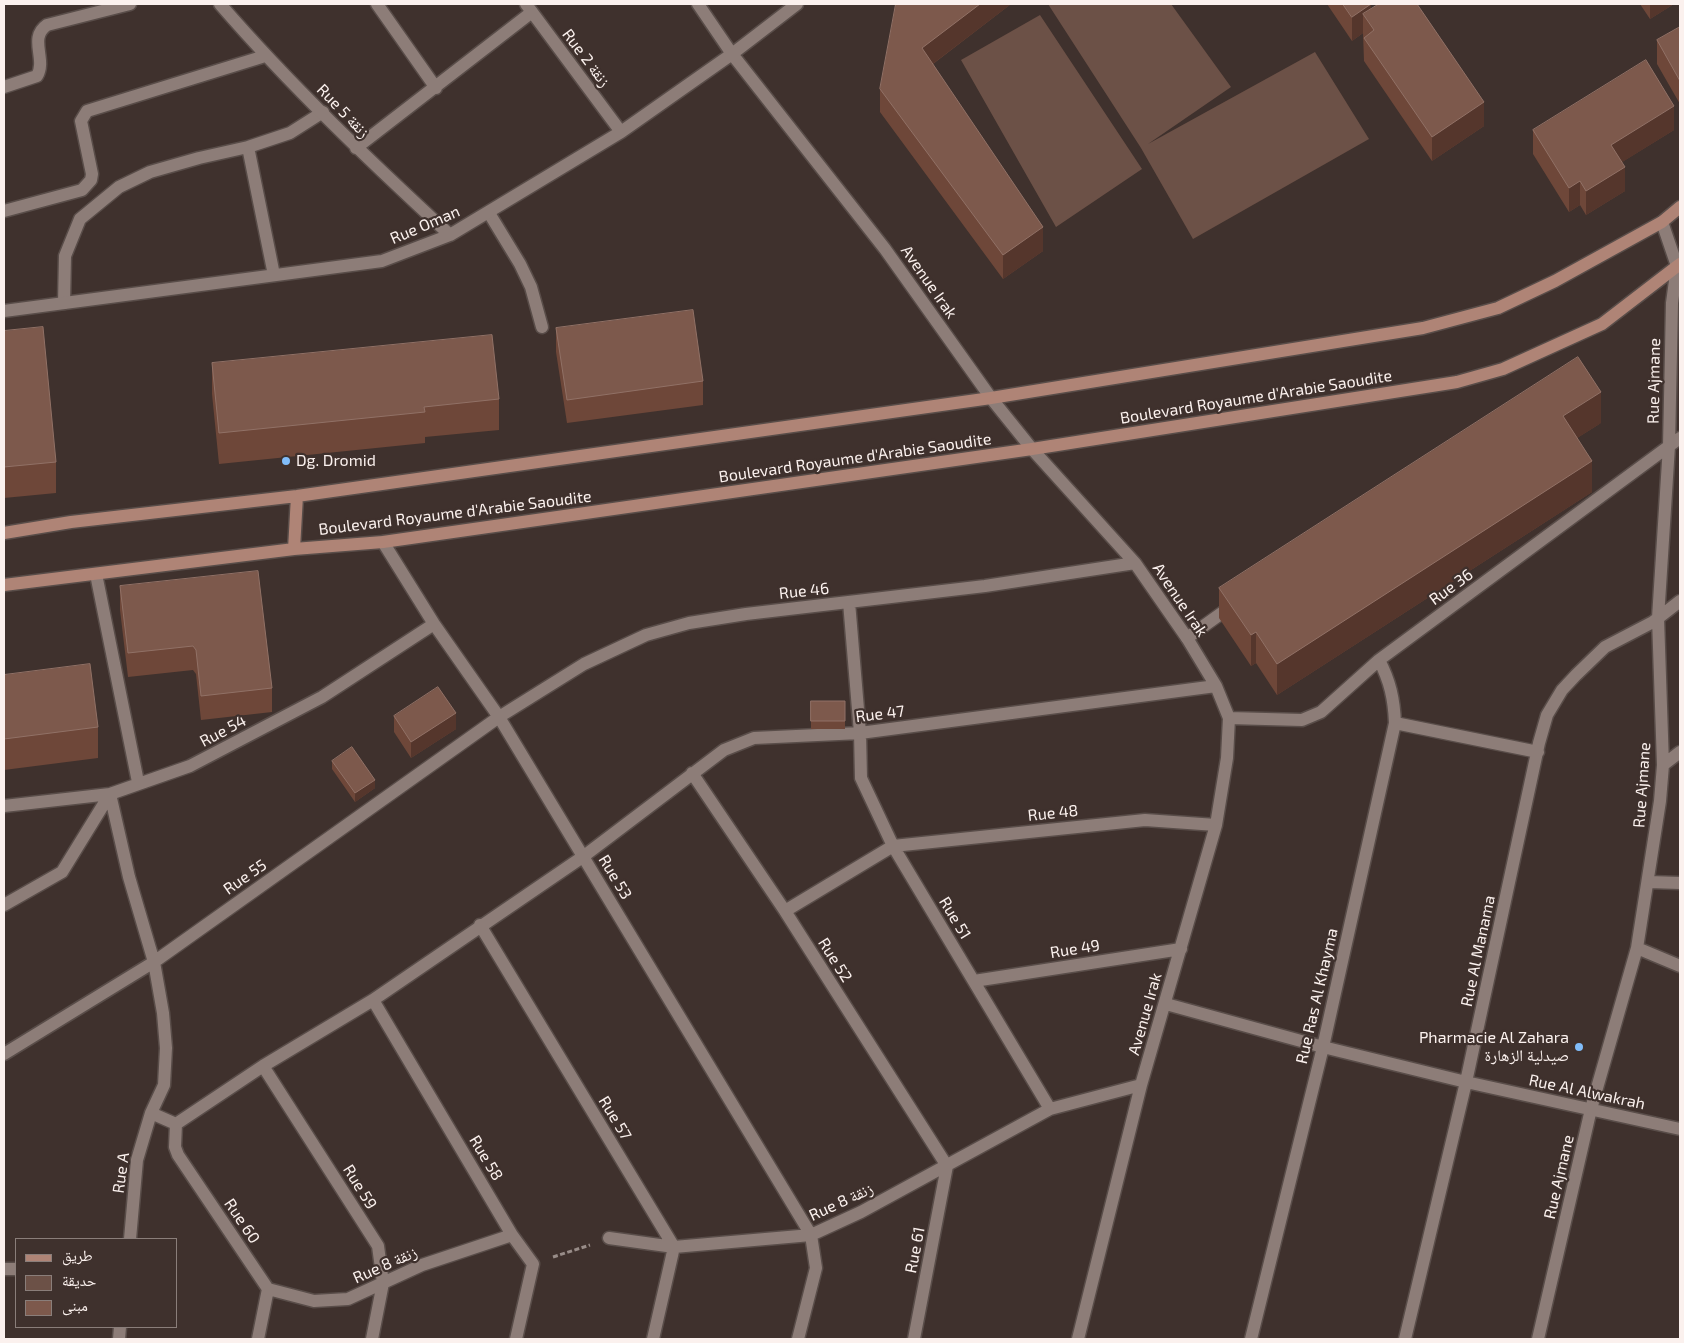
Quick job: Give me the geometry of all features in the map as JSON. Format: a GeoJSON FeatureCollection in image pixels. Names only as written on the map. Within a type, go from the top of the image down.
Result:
{"type":"FeatureCollection","features":[{"type":"Feature","properties":{"kind":"main road"},"geometry":{"type":"LineString","coordinates":[[4,533],[71,522],[297,496],[991,398],[1423,328],[1498,308],[1555,282],[1662,222],[1680,207]]}},
{"type":"Feature","properties":{"kind":"main road","name":"Boulevard Royaume d'Arabie Saoudite"},"geometry":{"type":"LineString","coordinates":[[4,585],[294,549],[383,542],[1032,449],[1457,382],[1503,369],[1602,324],[1679,265]]}},
{"type":"Feature","properties":{"kind":"main road"},"geometry":{"type":"LineString","coordinates":[[294,549],[297,496]]}},
{"type":"Feature","properties":{"kind":"street"},"geometry":{"type":"LineString","coordinates":[[4,87],[38,76],[40,67],[38,38],[40,30],[47,25],[130,4]]}},
{"type":"Feature","properties":{"kind":"street","name":"Rue 5 زنقة"},"geometry":{"type":"LineString","coordinates":[[220,4],[265,56],[323,112],[356,148],[450,235]]}},
{"type":"Feature","properties":{"kind":"street"},"geometry":{"type":"LineString","coordinates":[[377,4],[436,88]]}},
{"type":"Feature","properties":{"kind":"street","name":"Avenue Irak"},"geometry":{"type":"LineString","coordinates":[[698,4],[732,54],[885,249],[991,398],[1032,449],[1135,563],[1187,638],[1216,686],[1229,718],[1227,758],[1216,825],[1166,1004],[1141,1085],[1078,1339]]}},
{"type":"Feature","properties":{"kind":"street","name":"Rue Oman"},"geometry":{"type":"LineString","coordinates":[[4,311],[382,261],[450,235],[620,132],[732,54],[796,4]]}},
{"type":"Feature","properties":{"kind":"street"},"geometry":{"type":"LineString","coordinates":[[356,148],[436,88],[529,8]]}},
{"type":"Feature","properties":{"kind":"street","name":"Rue 2 زنقة"},"geometry":{"type":"LineString","coordinates":[[529,8],[620,132]]}},
{"type":"Feature","properties":{"kind":"street"},"geometry":{"type":"LineString","coordinates":[[4,211],[82,190],[88,185],[92,174],[81,121],[87,111],[265,56]]}},
{"type":"Feature","properties":{"kind":"street"},"geometry":{"type":"LineString","coordinates":[[64,303],[66,256],[80,218],[119,187],[150,172],[248,147],[290,133],[323,112]]}},
{"type":"Feature","properties":{"kind":"street"},"geometry":{"type":"LineString","coordinates":[[248,147],[274,275]]}},
{"type":"Feature","properties":{"kind":"street"},"geometry":{"type":"LineString","coordinates":[[489,213],[520,264],[531,287],[542,327]]}},
{"type":"Feature","properties":{"kind":"street","name":"Rue Ajmane"},"geometry":{"type":"LineString","coordinates":[[1538,1339],[1591,1110],[1637,948],[1649,882],[1660,801],[1663,765],[1658,618],[1669,446],[1672,303],[1679,265],[1662,222]]}},
{"type":"Feature","properties":{"kind":"street","name":"Rue 36"},"geometry":{"type":"LineString","coordinates":[[1229,718],[1286,721],[1302,720],[1314,716],[1379,660],[1680,438]]}},
{"type":"Feature","properties":{"kind":"street","name":"Rue 53"},"geometry":{"type":"LineString","coordinates":[[383,542],[434,624],[499,717],[811,1235]]}},
{"type":"Feature","properties":{"kind":"street","name":"Rue 46"},"geometry":{"type":"LineString","coordinates":[[499,717],[584,664],[646,635],[699,621],[985,586],[1135,563]]}},
{"type":"Feature","properties":{"kind":"street"},"geometry":{"type":"LineString","coordinates":[[96,574],[138,782]]}},
{"type":"Feature","properties":{"kind":"street"},"geometry":{"type":"LineString","coordinates":[[1187,638],[1243,598]]}},
{"type":"Feature","properties":{"kind":"street","name":"Rue Al Manama"},"geometry":{"type":"LineString","coordinates":[[1405,1339],[1466,1082],[1547,715],[1562,690],[1605,647],[1658,618],[1680,601]]}},
{"type":"Feature","properties":{"kind":"street","name":"Rue 51"},"geometry":{"type":"LineString","coordinates":[[849,602],[860,734],[861,778],[893,846],[1050,1109]]}},
{"type":"Feature","properties":{"kind":"street","name":"Rue 54"},"geometry":{"type":"LineString","coordinates":[[4,806],[110,794],[138,782],[190,766],[322,697],[434,624]]}},
{"type":"Feature","properties":{"kind":"street","name":"Rue Ras Al Khayma"},"geometry":{"type":"LineString","coordinates":[[1251,1339],[1323,1046],[1395,723],[1394,701],[1390,682],[1379,660]]}},
{"type":"Feature","properties":{"kind":"street","name":"Rue 47"},"geometry":{"type":"LineString","coordinates":[[176,1124],[264,1066],[373,1000],[480,925],[584,856],[724,750],[754,738],[860,734],[1216,686]]}},
{"type":"Feature","properties":{"kind":"street","name":"Rue 55"},"geometry":{"type":"LineString","coordinates":[[4,1054],[154,962],[499,717]]}},
{"type":"Feature","properties":{"kind":"street"},"geometry":{"type":"LineString","coordinates":[[1395,723],[1538,752]]}},
{"type":"Feature","properties":{"kind":"street"},"geometry":{"type":"LineString","coordinates":[[1663,765],[1680,752]]}},
{"type":"Feature","properties":{"kind":"street","name":"Rue 52"},"geometry":{"type":"LineString","coordinates":[[692,774],[785,911],[948,1166]]}},
{"type":"Feature","properties":{"kind":"street"},"geometry":{"type":"LineString","coordinates":[[4,905],[62,872],[110,794]]}},
{"type":"Feature","properties":{"kind":"street","name":"Rue A"},"geometry":{"type":"LineString","coordinates":[[110,794],[130,877],[154,962],[163,1013],[166,1048],[164,1084],[151,1113],[137,1160],[130,1238]]}},
{"type":"Feature","properties":{"kind":"street","name":"Rue 48"},"geometry":{"type":"LineString","coordinates":[[893,846],[1145,820],[1216,825]]}},
{"type":"Feature","properties":{"kind":"street"},"geometry":{"type":"LineString","coordinates":[[785,911],[893,846]]}},
{"type":"Feature","properties":{"kind":"street"},"geometry":{"type":"LineString","coordinates":[[1649,882],[1680,883]]}},
{"type":"Feature","properties":{"kind":"street","name":"Rue 57"},"geometry":{"type":"LineString","coordinates":[[480,925],[674,1247]]}},
{"type":"Feature","properties":{"kind":"street"},"geometry":{"type":"LineString","coordinates":[[1637,948],[1680,966]]}},
{"type":"Feature","properties":{"kind":"street","name":"Rue 49"},"geometry":{"type":"LineString","coordinates":[[974,981],[1181,949]]}},
{"type":"Feature","properties":{"kind":"street","name":"Rue 58"},"geometry":{"type":"LineString","coordinates":[[373,1000],[512,1235],[533,1264]]}},
{"type":"Feature","properties":{"kind":"street","name":"Rue Al Alwakrah"},"geometry":{"type":"LineString","coordinates":[[1166,1004],[1466,1082],[1680,1129]]}},
{"type":"Feature","properties":{"kind":"street","name":"Rue 59"},"geometry":{"type":"LineString","coordinates":[[264,1066],[378,1246],[384,1283],[372,1339]]}},
{"type":"Feature","properties":{"kind":"street","name":"Rue 8 زنقة"},"geometry":{"type":"LineString","coordinates":[[610,1238],[674,1247],[811,1235],[861,1212],[1050,1109],[1141,1085]]}},
{"type":"Feature","properties":{"kind":"street"},"geometry":{"type":"LineString","coordinates":[[151,1113],[176,1124]]}},
{"type":"Feature","properties":{"kind":"street","name":"Rue 60"},"geometry":{"type":"LineString","coordinates":[[176,1124],[175,1148],[178,1155],[268,1289]]}},
{"type":"Feature","properties":{"kind":"street","name":"Rue 61"},"geometry":{"type":"LineString","coordinates":[[914,1339],[948,1166]]}},
{"type":"Feature","properties":{"kind":"street","name":"Rue 8 زنقة"},"geometry":{"type":"LineString","coordinates":[[268,1289],[314,1301],[348,1299],[422,1265],[512,1235]]}},
{"type":"Feature","properties":{"kind":"street"},"geometry":{"type":"LineString","coordinates":[[798,1339],[816,1268],[811,1235]]}},
{"type":"Feature","properties":{"kind":"street"},"geometry":{"type":"LineString","coordinates":[[654,1339],[674,1247]]}},
{"type":"Feature","properties":{"kind":"street"},"geometry":{"type":"LineString","coordinates":[[516,1339],[533,1264]]}},
{"type":"Feature","properties":{"kind":"street"},"geometry":{"type":"LineString","coordinates":[[258,1339],[268,1289]]}},
{"type":"Feature","properties":{"kind":"path"},"geometry":{"type":"LineString","coordinates":[[533,1264],[610,1238]]}},
{"type":"Feature","properties":{"kind":"green space"},"geometry":{"type":"Polygon","coordinates":[[[1048,4],[1171,4],[1231,87],[1148,144],[1315,52],[1369,139],[1193,239],[1141,148],[1048,4]]]}},
{"type":"Feature","properties":{"kind":"green space"},"geometry":{"type":"Polygon","coordinates":[[[1040,15],[1142,169],[1056,227],[961,60],[1040,15]]]}},
{"type":"Feature","properties":{"kind":"building"},"geometry":{"type":"Polygon","coordinates":[[[896,4],[980,4],[922,48],[1043,227],[1003,255],[880,89],[896,4]]]}},
{"type":"Feature","properties":{"kind":"building"},"geometry":{"type":"Polygon","coordinates":[[[1343,4],[1371,4],[1352,17],[1343,4]]]}},
{"type":"Feature","properties":{"kind":"building"},"geometry":{"type":"Polygon","coordinates":[[[1379,4],[1417,4],[1484,102],[1432,137],[1364,38],[1374,30],[1363,14],[1379,4]]]}},
{"type":"Feature","properties":{"kind":"building"},"geometry":{"type":"Polygon","coordinates":[[[1680,27],[1680,81],[1657,40],[1680,27]]]}},
{"type":"Feature","properties":{"kind":"building"},"geometry":{"type":"Polygon","coordinates":[[[1646,60],[1674,106],[1611,145],[1625,167],[1586,191],[1580,181],[1569,188],[1533,130],[1646,60]]]}},
{"type":"Feature","properties":{"kind":"building"},"geometry":{"type":"Polygon","coordinates":[[[693,310],[703,381],[567,400],[556,328],[693,310]]]}},
{"type":"Feature","properties":{"kind":"building"},"geometry":{"type":"Polygon","coordinates":[[[43,327],[56,462],[4,467],[4,331],[43,327]]]}},
{"type":"Feature","properties":{"kind":"building"},"geometry":{"type":"Polygon","coordinates":[[[492,335],[499,399],[424,407],[425,412],[219,433],[212,363],[492,335]]]}},
{"type":"Feature","properties":{"kind":"building"},"geometry":{"type":"Polygon","coordinates":[[[1578,357],[1601,392],[1563,416],[1592,461],[1277,664],[1256,632],[1251,635],[1219,588],[1578,357]]]}},
{"type":"Feature","properties":{"kind":"building"},"geometry":{"type":"Polygon","coordinates":[[[258,571],[272,688],[201,696],[196,650],[193,646],[128,653],[120,586],[258,571]]]}},
{"type":"Feature","properties":{"kind":"building"},"geometry":{"type":"Polygon","coordinates":[[[90,664],[98,727],[4,739],[4,675],[90,664]]]}},
{"type":"Feature","properties":{"kind":"building"},"geometry":{"type":"Polygon","coordinates":[[[438,687],[456,713],[411,742],[394,716],[438,687]]]}},
{"type":"Feature","properties":{"kind":"building"},"geometry":{"type":"Polygon","coordinates":[[[811,701],[845,701],[845,721],[811,721],[811,701]]]}},
{"type":"Feature","properties":{"kind":"building"},"geometry":{"type":"Polygon","coordinates":[[[352,747],[375,780],[355,793],[332,761],[352,747]]]}},
{"type":"Feature","properties":{"kind":"place","name":"Dg. Dromid"},"geometry":{"type":"Point","coordinates":[286,461]}},
{"type":"Feature","properties":{"kind":"place","name":"Pharmacie Al Zahara صيدلية الزهارة"},"geometry":{"type":"Point","coordinates":[1579,1047]}}]}
